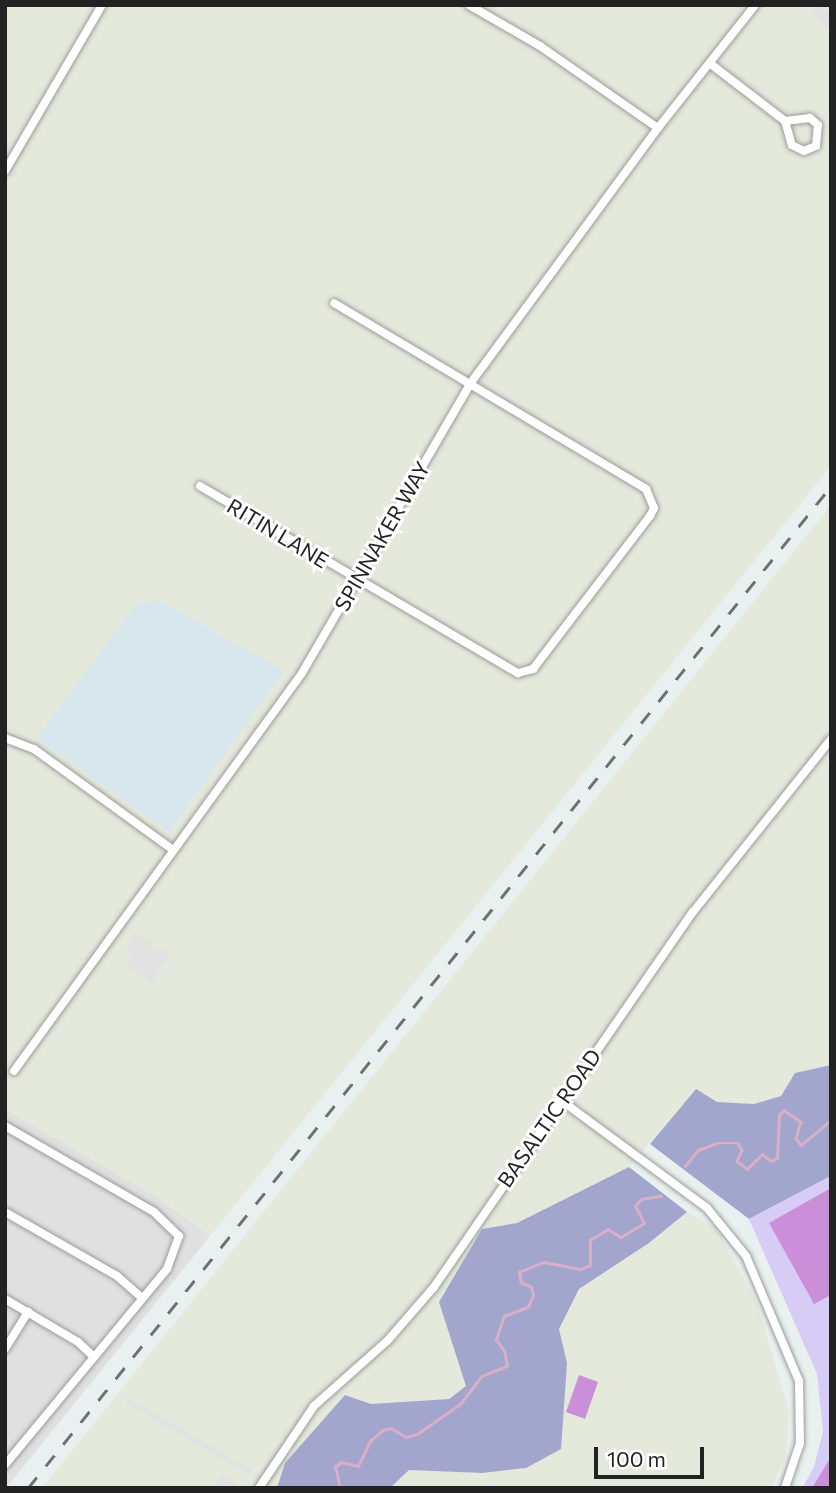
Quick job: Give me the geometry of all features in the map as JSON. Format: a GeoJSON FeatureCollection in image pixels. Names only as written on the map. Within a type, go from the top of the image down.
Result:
{"type":"FeatureCollection","features":[{"type":"Feature","properties":{"kind":"street"},"geometry":{"type":"LineString","coordinates":[[5,171],[102,5]]}},
{"type":"Feature","properties":{"kind":"street"},"geometry":{"type":"LineString","coordinates":[[469,5],[540,46],[657,128]]}},
{"type":"Feature","properties":{"kind":"street","name":"SPINNAKER WAY"},"geometry":{"type":"LineString","coordinates":[[14,1071],[302,673],[470,384],[657,128],[712,65],[755,5]]}},
{"type":"Feature","properties":{"kind":"street"},"geometry":{"type":"LineString","coordinates":[[712,65],[785,121],[792,145],[804,151],[816,146],[818,125],[810,118],[785,121]]}},
{"type":"Feature","properties":{"kind":"street"},"geometry":{"type":"LineString","coordinates":[[334,303],[470,384]]}},
{"type":"Feature","properties":{"kind":"street","name":"RITIN LANE"},"geometry":{"type":"LineString","coordinates":[[200,486],[509,669],[525,673],[654,508],[646,489],[470,384]]}},
{"type":"Feature","properties":{"kind":"street"},"geometry":{"type":"LineString","coordinates":[[5,738],[34,749],[173,850]]}},
{"type":"Feature","properties":{"kind":"street","name":"BASALTIC ROAD"},"geometry":{"type":"LineString","coordinates":[[259,1488],[314,1406],[388,1340],[423,1301],[697,907],[831,739]]}},
{"type":"Feature","properties":{"kind":"street"},"geometry":{"type":"LineString","coordinates":[[562,1101],[707,1208],[746,1256],[799,1381],[800,1443],[785,1488]]}},
{"type":"Feature","properties":{"kind":"street"},"geometry":{"type":"LineString","coordinates":[[5,1126],[172,1225],[179,1236],[178,1250],[142,1298],[5,1465]]}},
{"type":"Feature","properties":{"kind":"street"},"geometry":{"type":"LineString","coordinates":[[5,1212],[117,1276],[142,1298]]}},
{"type":"Feature","properties":{"kind":"street"},"geometry":{"type":"LineString","coordinates":[[5,1299],[78,1342],[94,1357]]}},
{"type":"Feature","properties":{"kind":"street"},"geometry":{"type":"LineString","coordinates":[[5,1349],[28,1312]]}},
{"type":"Feature","properties":{"kind":"shaded area"},"geometry":{"type":"Polygon","coordinates":[[[5,5],[831,5],[831,466],[210,1236],[154,1195],[5,1109],[5,5]]]}},
{"type":"Feature","properties":{"kind":"shaded area"},"geometry":{"type":"Polygon","coordinates":[[[817,6],[831,14],[831,30],[810,14],[817,6]]]}},
{"type":"Feature","properties":{"kind":"shaded area"},"geometry":{"type":"Polygon","coordinates":[[[831,505],[831,1065],[795,1073],[781,1096],[754,1104],[717,1102],[696,1089],[629,1167],[517,1223],[482,1229],[439,1302],[467,1386],[449,1399],[371,1404],[345,1395],[285,1463],[277,1488],[42,1488],[831,505]]]}},
{"type":"Feature","properties":{"kind":"shaded area"},"geometry":{"type":"Polygon","coordinates":[[[160,601],[284,671],[169,832],[37,738],[136,604],[160,601]]]}},
{"type":"Feature","properties":{"kind":"shaded area"},"geometry":{"type":"Polygon","coordinates":[[[135,932],[153,943],[151,949],[156,951],[159,947],[170,953],[163,966],[157,963],[161,968],[152,984],[125,964],[133,952],[126,948],[135,932]]]}},
{"type":"Feature","properties":{"kind":"shaded area"},"geometry":{"type":"Polygon","coordinates":[[[831,1065],[831,1176],[749,1219],[650,1144],[696,1089],[717,1102],[754,1104],[781,1096],[795,1073],[831,1065]]]}},
{"type":"Feature","properties":{"kind":"shaded area"},"geometry":{"type":"Polygon","coordinates":[[[5,1109],[154,1195],[210,1236],[6,1488],[5,1109]]]}},
{"type":"Feature","properties":{"kind":"shaded area"},"geometry":{"type":"Polygon","coordinates":[[[629,1167],[687,1212],[649,1243],[579,1289],[559,1329],[567,1363],[561,1449],[526,1468],[482,1473],[409,1470],[390,1488],[277,1488],[285,1463],[345,1395],[371,1404],[449,1399],[466,1386],[439,1302],[482,1229],[517,1223],[629,1167]]]}},
{"type":"Feature","properties":{"kind":"shaded area"},"geometry":{"type":"Polygon","coordinates":[[[831,1176],[831,1488],[802,1488],[814,1467],[823,1431],[817,1374],[749,1219],[831,1176]]]}},
{"type":"Feature","properties":{"kind":"shaded area"},"geometry":{"type":"Polygon","coordinates":[[[831,1188],[831,1295],[814,1304],[769,1223],[831,1188]]]}},
{"type":"Feature","properties":{"kind":"shaded area"},"geometry":{"type":"Polygon","coordinates":[[[687,1212],[716,1227],[757,1303],[789,1411],[786,1456],[771,1488],[390,1488],[408,1470],[482,1473],[567,1363],[559,1329],[579,1289],[649,1243],[687,1212]]]}},
{"type":"Feature","properties":{"kind":"shaded area"},"geometry":{"type":"Polygon","coordinates":[[[579,1375],[598,1382],[585,1419],[566,1412],[579,1375]]]}},
{"type":"Feature","properties":{"kind":"shaded area"},"geometry":{"type":"Polygon","coordinates":[[[127,1397],[252,1470],[249,1475],[125,1402],[127,1397]]]}},
{"type":"Feature","properties":{"kind":"shaded area"},"geometry":{"type":"Polygon","coordinates":[[[831,1457],[831,1488],[812,1488],[831,1457]]]}},
{"type":"Feature","properties":{"kind":"shaded area"},"geometry":{"type":"Polygon","coordinates":[[[222,1474],[239,1486],[238,1488],[213,1488],[222,1474]]]}},
{"type":"Feature","properties":{"kind":"waterway"},"geometry":{"type":"LineString","coordinates":[[685,1166],[698,1150],[717,1143],[738,1143],[742,1150],[737,1161],[747,1169],[762,1154],[771,1161],[777,1158],[779,1115],[784,1110],[801,1122],[796,1138],[801,1145],[831,1120]]}},
{"type":"Feature","properties":{"kind":"waterway"},"geometry":{"type":"LineString","coordinates":[[340,1488],[335,1467],[341,1462],[358,1466],[370,1441],[383,1430],[391,1428],[406,1437],[417,1434],[460,1404],[482,1376],[507,1366],[504,1351],[496,1340],[504,1316],[528,1307],[533,1295],[531,1287],[521,1283],[519,1272],[544,1262],[581,1269],[590,1265],[590,1240],[608,1229],[621,1237],[644,1223],[635,1206],[641,1199],[661,1196]]}},
{"type":"Feature","properties":{"kind":"railway"},"geometry":{"type":"LineString","coordinates":[[28,1488],[831,486]]}}]}
